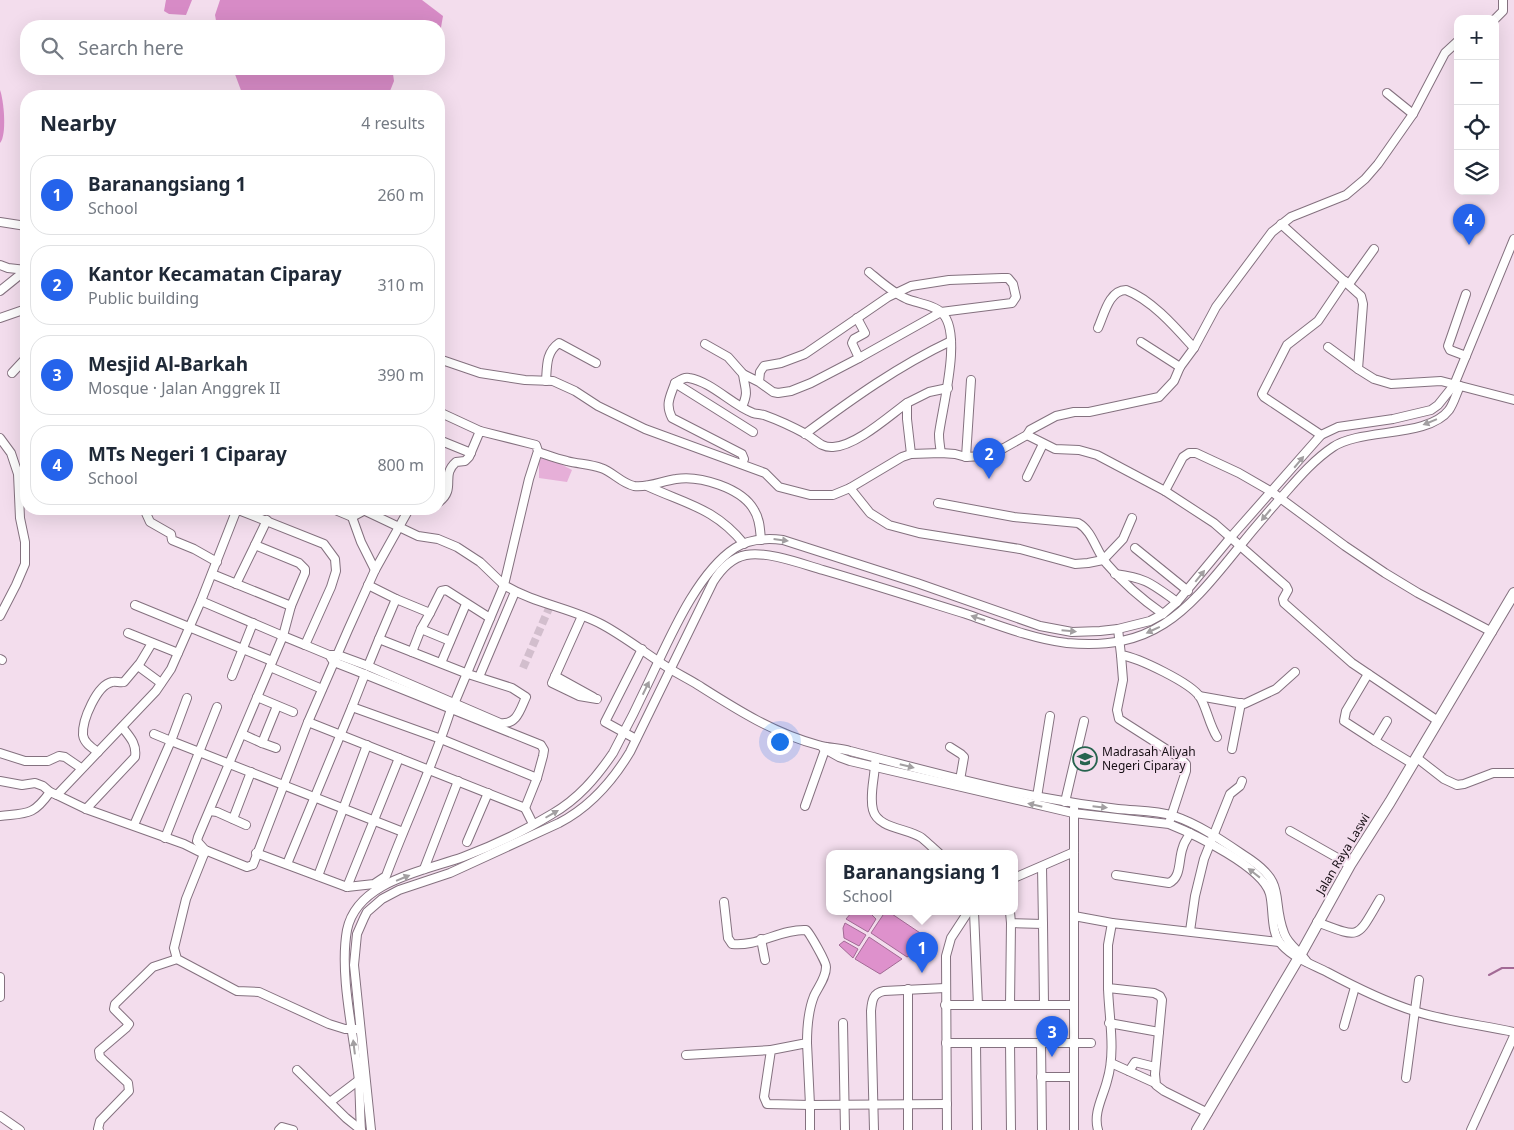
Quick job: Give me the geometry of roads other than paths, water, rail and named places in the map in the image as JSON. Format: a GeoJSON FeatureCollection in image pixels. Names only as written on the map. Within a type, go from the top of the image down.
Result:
{"type":"FeatureCollection","features":[{"type":"Feature","properties":{"kind":"main road","name":"Jalan Raya Laswi"},"geometry":{"type":"LineString","coordinates":[[1197,1130],[1302,958],[1317,922],[1350,864],[1415,761],[1514,593]]}},
{"type":"Feature","properties":{"kind":"street"},"geometry":{"type":"LineString","coordinates":[[1499,15],[1503,11],[1503,0]]}},
{"type":"Feature","properties":{"kind":"street"},"geometry":{"type":"LineString","coordinates":[[445,361],[480,372],[525,380],[553,381],[575,391],[598,406],[644,428],[764,472],[779,487],[802,493],[833,495],[850,488],[912,454],[940,453],[966,457],[982,456],[1004,448],[1027,435],[1030,430],[1056,416],[1074,412],[1089,412],[1159,397],[1174,380],[1216,307],[1272,232],[1281,224],[1305,211],[1346,195],[1355,189],[1378,164],[1413,114],[1437,66],[1445,53],[1454,45]]}},
{"type":"Feature","properties":{"kind":"street"},"geometry":{"type":"LineString","coordinates":[[1387,93],[1413,114]]}},
{"type":"Feature","properties":{"kind":"street"},"geometry":{"type":"LineString","coordinates":[[0,222],[20,225]]}},
{"type":"Feature","properties":{"kind":"street"},"geometry":{"type":"LineString","coordinates":[[1281,224],[1359,293],[1363,301],[1358,369]]}},
{"type":"Feature","properties":{"kind":"street"},"geometry":{"type":"LineString","coordinates":[[371,1130],[357,1029],[346,968],[348,929],[354,911],[364,898],[384,886],[424,869],[464,857],[552,814],[578,796],[630,735],[665,665],[673,632],[704,579],[726,556],[744,544],[761,540],[791,541],[837,557],[998,625],[1039,631],[1100,632],[1118,636],[1153,630],[1186,609],[1235,542],[1276,495],[1314,462],[1340,443],[1353,438],[1414,428],[1441,417],[1449,410],[1466,356],[1514,239]]}},
{"type":"Feature","properties":{"kind":"street"},"geometry":{"type":"LineString","coordinates":[[1321,435],[1263,397],[1262,394],[1288,344],[1318,321],[1374,249]]}},
{"type":"Feature","properties":{"kind":"street"},"geometry":{"type":"LineString","coordinates":[[0,265],[20,269]]}},
{"type":"Feature","properties":{"kind":"street"},"geometry":{"type":"LineString","coordinates":[[869,272],[895,292],[941,312],[948,324],[951,341],[948,388],[939,435],[940,453]]}},
{"type":"Feature","properties":{"kind":"street"},"geometry":{"type":"LineString","coordinates":[[0,291],[20,275]]}},
{"type":"Feature","properties":{"kind":"street"},"geometry":{"type":"LineString","coordinates":[[705,344],[728,357],[743,374],[773,392],[791,391],[811,383],[859,358],[941,312],[1010,304],[1015,300],[1016,292],[1011,280],[1002,278],[949,280],[911,286],[895,292],[805,354],[781,363],[764,366],[760,372],[759,382]]}},
{"type":"Feature","properties":{"kind":"street"},"geometry":{"type":"LineString","coordinates":[[1098,328],[1114,295],[1126,290],[1171,323],[1194,348]]}},
{"type":"Feature","properties":{"kind":"street"},"geometry":{"type":"LineString","coordinates":[[1466,294],[1448,346],[1450,350],[1466,356]]}},
{"type":"Feature","properties":{"kind":"street"},"geometry":{"type":"LineString","coordinates":[[0,318],[20,311]]}},
{"type":"Feature","properties":{"kind":"street"},"geometry":{"type":"LineString","coordinates":[[857,318],[865,333],[852,341],[852,346],[859,358]]}},
{"type":"Feature","properties":{"kind":"street"},"geometry":{"type":"LineString","coordinates":[[805,434],[888,374],[951,341]]}},
{"type":"Feature","properties":{"kind":"street"},"geometry":{"type":"LineString","coordinates":[[1141,342],[1180,367]]}},
{"type":"Feature","properties":{"kind":"street"},"geometry":{"type":"LineString","coordinates":[[546,381],[549,355],[559,343],[596,363]]}},
{"type":"Feature","properties":{"kind":"street"},"geometry":{"type":"LineString","coordinates":[[1328,347],[1374,379],[1391,384],[1436,381],[1514,400]]}},
{"type":"Feature","properties":{"kind":"street"},"geometry":{"type":"LineString","coordinates":[[12,373],[20,364]]}},
{"type":"Feature","properties":{"kind":"street"},"geometry":{"type":"LineString","coordinates":[[742,407],[747,397],[743,374]]}},
{"type":"Feature","properties":{"kind":"street"},"geometry":{"type":"LineString","coordinates":[[742,464],[744,460],[742,454],[672,418],[668,410],[668,401],[675,383],[684,378],[691,378],[720,392],[742,407],[805,434],[826,447],[838,446],[860,436],[908,403],[929,392],[948,388]]}},
{"type":"Feature","properties":{"kind":"street"},"geometry":{"type":"LineString","coordinates":[[966,457],[971,380]]}},
{"type":"Feature","properties":{"kind":"street"},"geometry":{"type":"LineString","coordinates":[[675,383],[753,432]]}},
{"type":"Feature","properties":{"kind":"street"},"geometry":{"type":"LineString","coordinates":[[361,1130],[355,958],[357,934],[367,912],[382,899],[399,890],[450,873],[575,815],[601,792],[621,767],[630,735],[665,665],[684,638],[713,582],[722,569],[732,561],[745,555],[784,559],[1001,614],[1065,643],[1101,644],[1163,614],[1177,602],[1235,542],[1276,495],[1321,435],[1338,428],[1393,420],[1431,410],[1457,386]]}},
{"type":"Feature","properties":{"kind":"street"},"geometry":{"type":"LineString","coordinates":[[908,403],[907,419],[912,454]]}},
{"type":"Feature","properties":{"kind":"street"},"geometry":{"type":"LineString","coordinates":[[256,853],[347,887],[374,884],[386,876],[430,770],[452,706],[468,674],[504,585],[529,479],[538,452],[538,447],[534,445],[480,430],[445,415]]}},
{"type":"Feature","properties":{"kind":"street"},"geometry":{"type":"LineString","coordinates":[[445,497],[449,491],[448,477],[453,465],[456,462],[465,462],[471,453],[480,430]]}},
{"type":"Feature","properties":{"kind":"street"},"geometry":{"type":"LineString","coordinates":[[1027,435],[1055,449],[1079,450],[1097,455],[1166,491],[1214,523],[1287,587],[1283,599],[1285,604],[1340,653],[1438,721]]}},
{"type":"Feature","properties":{"kind":"street"},"geometry":{"type":"LineString","coordinates":[[0,438],[20,470]]}},
{"type":"Feature","properties":{"kind":"street"},"geometry":{"type":"LineString","coordinates":[[445,442],[471,453]]}},
{"type":"Feature","properties":{"kind":"street"},"geometry":{"type":"LineString","coordinates":[[1027,477],[1043,444]]}},
{"type":"Feature","properties":{"kind":"street"},"geometry":{"type":"LineString","coordinates":[[538,452],[566,461],[601,468],[629,484],[648,486],[694,504],[711,513],[730,527],[744,544]]}},
{"type":"Feature","properties":{"kind":"street"},"geometry":{"type":"LineString","coordinates":[[1166,491],[1183,456],[1192,452],[1239,473],[1276,495],[1344,546],[1385,573],[1418,593],[1492,632]]}},
{"type":"Feature","properties":{"kind":"street"},"geometry":{"type":"LineString","coordinates":[[648,486],[688,478],[711,482],[726,488],[744,498],[753,508],[758,520],[761,540]]}},
{"type":"Feature","properties":{"kind":"street"},"geometry":{"type":"LineString","coordinates":[[850,488],[870,513],[889,525],[904,530],[1020,549],[1069,563],[1082,564],[1103,560],[1123,539],[1132,518]]}},
{"type":"Feature","properties":{"kind":"street"},"geometry":{"type":"LineString","coordinates":[[938,503],[1014,517],[1078,523],[1086,529],[1103,560],[1115,574],[1163,614]]}},
{"type":"Feature","properties":{"kind":"street"},"geometry":{"type":"LineString","coordinates":[[0,616],[16,585],[24,564],[25,542],[20,515]]}},
{"type":"Feature","properties":{"kind":"street"},"geometry":{"type":"LineString","coordinates":[[147,515],[150,522],[171,534],[172,540],[194,549],[217,562]]}},
{"type":"Feature","properties":{"kind":"street"},"geometry":{"type":"LineString","coordinates":[[0,816],[24,815],[54,794],[98,752],[156,691],[171,669],[201,601],[235,515]]}},
{"type":"Feature","properties":{"kind":"street"},"geometry":{"type":"LineString","coordinates":[[253,515],[324,544],[335,559],[336,571],[331,587],[305,645]]}},
{"type":"Feature","properties":{"kind":"street"},"geometry":{"type":"LineString","coordinates":[[347,515],[352,517],[361,542],[375,570]]}},
{"type":"Feature","properties":{"kind":"street"},"geometry":{"type":"LineString","coordinates":[[352,517],[356,515]]}},
{"type":"Feature","properties":{"kind":"street"},"geometry":{"type":"LineString","coordinates":[[376,515],[418,536],[438,539],[456,547],[480,562],[504,585],[515,592],[602,624],[751,718],[770,728],[824,748],[842,758],[875,768],[960,780],[1075,804],[1171,815],[1250,860],[1269,876],[1275,887],[1284,935],[1302,958]]}},
{"type":"Feature","properties":{"kind":"street"},"geometry":{"type":"LineString","coordinates":[[0,781],[22,786],[35,783],[86,809],[247,867],[253,865],[256,853],[334,657],[375,570],[405,515]]}},
{"type":"Feature","properties":{"kind":"street"},"geometry":{"type":"LineString","coordinates":[[236,584],[267,520]]}},
{"type":"Feature","properties":{"kind":"street"},"geometry":{"type":"LineString","coordinates":[[204,852],[197,841],[283,636],[291,606],[305,573],[305,569],[299,563],[255,545]]}},
{"type":"Feature","properties":{"kind":"street"},"geometry":{"type":"LineString","coordinates":[[1135,548],[1188,591]]}},
{"type":"Feature","properties":{"kind":"street"},"geometry":{"type":"LineString","coordinates":[[831,572],[837,557]]}},
{"type":"Feature","properties":{"kind":"street"},"geometry":{"type":"LineString","coordinates":[[852,576],[856,565]]}},
{"type":"Feature","properties":{"kind":"street"},"geometry":{"type":"LineString","coordinates":[[212,574],[291,606]]}},
{"type":"Feature","properties":{"kind":"street"},"geometry":{"type":"LineString","coordinates":[[1115,574],[1136,576],[1146,580],[1177,602]]}},
{"type":"Feature","properties":{"kind":"street"},"geometry":{"type":"LineString","coordinates":[[368,585],[430,613]]}},
{"type":"Feature","properties":{"kind":"street"},"geometry":{"type":"LineString","coordinates":[[412,652],[438,595],[443,590],[466,604],[492,614],[508,606]]}},
{"type":"Feature","properties":{"kind":"street"},"geometry":{"type":"LineString","coordinates":[[479,677],[515,592]]}},
{"type":"Feature","properties":{"kind":"street"},"geometry":{"type":"LineString","coordinates":[[287,864],[396,599]]}},
{"type":"Feature","properties":{"kind":"street"},"geometry":{"type":"LineString","coordinates":[[201,601],[541,745],[544,752],[537,778],[525,808]]}},
{"type":"Feature","properties":{"kind":"street"},"geometry":{"type":"LineString","coordinates":[[441,663],[466,604]]}},
{"type":"Feature","properties":{"kind":"street"},"geometry":{"type":"LineString","coordinates":[[135,605],[242,648],[322,689]]}},
{"type":"Feature","properties":{"kind":"street"},"geometry":{"type":"LineString","coordinates":[[998,625],[1001,614]]}},
{"type":"Feature","properties":{"kind":"street"},"geometry":{"type":"LineString","coordinates":[[556,676],[597,699],[580,696],[552,683],[582,616]]}},
{"type":"Feature","properties":{"kind":"street"},"geometry":{"type":"LineString","coordinates":[[232,676],[253,623]]}},
{"type":"Feature","properties":{"kind":"street"},"geometry":{"type":"LineString","coordinates":[[421,629],[450,641]]}},
{"type":"Feature","properties":{"kind":"street"},"geometry":{"type":"LineString","coordinates":[[128,633],[178,653]]}},
{"type":"Feature","properties":{"kind":"street"},"geometry":{"type":"LineString","coordinates":[[1118,636],[1122,655],[1123,680],[1117,710],[1119,719],[1180,758],[1186,764],[1186,771],[1169,824]]}},
{"type":"Feature","properties":{"kind":"street"},"geometry":{"type":"LineString","coordinates":[[379,639],[468,674],[512,688],[526,697],[514,720],[510,723],[500,723],[452,706]]}},
{"type":"Feature","properties":{"kind":"street"},"geometry":{"type":"LineString","coordinates":[[98,752],[87,744],[83,734],[88,714],[95,698],[106,685],[114,681],[124,682],[138,666],[152,643]]}},
{"type":"Feature","properties":{"kind":"street"},"geometry":{"type":"LineString","coordinates":[[630,735],[605,722],[642,649]]}},
{"type":"Feature","properties":{"kind":"street"},"geometry":{"type":"LineString","coordinates":[[1122,655],[1139,660],[1190,688],[1199,696],[1210,725],[1217,736]]}},
{"type":"Feature","properties":{"kind":"street"},"geometry":{"type":"LineString","coordinates":[[138,666],[161,683]]}},
{"type":"Feature","properties":{"kind":"street"},"geometry":{"type":"LineString","coordinates":[[1199,696],[1244,704],[1276,689],[1295,672]]}},
{"type":"Feature","properties":{"kind":"street"},"geometry":{"type":"LineString","coordinates":[[1368,674],[1346,711],[1344,721],[1457,785],[1493,773],[1514,773]]}},
{"type":"Feature","properties":{"kind":"street"},"geometry":{"type":"LineString","coordinates":[[257,697],[293,712]]}},
{"type":"Feature","properties":{"kind":"street"},"geometry":{"type":"LineString","coordinates":[[134,825],[171,741],[187,698]]}},
{"type":"Feature","properties":{"kind":"street"},"geometry":{"type":"LineString","coordinates":[[1232,750],[1241,703]]}},
{"type":"Feature","properties":{"kind":"street"},"geometry":{"type":"LineString","coordinates":[[262,743],[278,706]]}},
{"type":"Feature","properties":{"kind":"street"},"geometry":{"type":"LineString","coordinates":[[165,838],[217,707]]}},
{"type":"Feature","properties":{"kind":"street"},"geometry":{"type":"LineString","coordinates":[[352,707],[441,739],[537,778]]}},
{"type":"Feature","properties":{"kind":"street"},"geometry":{"type":"LineString","coordinates":[[1037,797],[1050,716]]}},
{"type":"Feature","properties":{"kind":"street"},"geometry":{"type":"LineString","coordinates":[[1065,802],[1084,721]]}},
{"type":"Feature","properties":{"kind":"street"},"geometry":{"type":"LineString","coordinates":[[1375,740],[1387,721]]}},
{"type":"Feature","properties":{"kind":"street"},"geometry":{"type":"LineString","coordinates":[[308,722],[525,808],[533,824]]}},
{"type":"Feature","properties":{"kind":"street"},"geometry":{"type":"LineString","coordinates":[[86,809],[135,757],[135,744],[122,727]]}},
{"type":"Feature","properties":{"kind":"street"},"geometry":{"type":"LineString","coordinates":[[154,734],[403,832]]}},
{"type":"Feature","properties":{"kind":"street"},"geometry":{"type":"LineString","coordinates":[[242,734],[276,748]]}},
{"type":"Feature","properties":{"kind":"street"},"geometry":{"type":"LineString","coordinates":[[318,876],[367,745]]}},
{"type":"Feature","properties":{"kind":"street"},"geometry":{"type":"LineString","coordinates":[[950,747],[964,757],[960,780]]}},
{"type":"Feature","properties":{"kind":"street"},"geometry":{"type":"LineString","coordinates":[[824,748],[846,750],[926,776],[1074,813],[1169,824],[1212,840],[1253,871],[1266,884],[1270,894],[1275,932],[1279,942]]}},
{"type":"Feature","properties":{"kind":"street"},"geometry":{"type":"LineString","coordinates":[[805,806],[824,748]]}},
{"type":"Feature","properties":{"kind":"street"},"geometry":{"type":"LineString","coordinates":[[0,754],[26,761],[48,761],[59,756],[65,757],[81,768]]}},
{"type":"Feature","properties":{"kind":"street"},"geometry":{"type":"LineString","coordinates":[[347,887],[399,758]]}},
{"type":"Feature","properties":{"kind":"street"},"geometry":{"type":"LineString","coordinates":[[875,758],[872,808],[877,818],[884,823],[918,836],[935,850]]}},
{"type":"Feature","properties":{"kind":"street"},"geometry":{"type":"LineString","coordinates":[[233,820],[251,772]]}},
{"type":"Feature","properties":{"kind":"street"},"geometry":{"type":"LineString","coordinates":[[424,869],[458,781]]}},
{"type":"Feature","properties":{"kind":"street"},"geometry":{"type":"LineString","coordinates":[[1190,931],[1200,872],[1230,794],[1240,786],[1242,781]]}},
{"type":"Feature","properties":{"kind":"street"},"geometry":{"type":"LineString","coordinates":[[467,842],[488,794]]}},
{"type":"Feature","properties":{"kind":"street"},"geometry":{"type":"LineString","coordinates":[[1074,1130],[1075,804]]}},
{"type":"Feature","properties":{"kind":"street"},"geometry":{"type":"LineString","coordinates":[[210,811],[246,825]]}},
{"type":"Feature","properties":{"kind":"street"},"geometry":{"type":"LineString","coordinates":[[1290,831],[1350,864]]}},
{"type":"Feature","properties":{"kind":"street"},"geometry":{"type":"LineString","coordinates":[[1116,875],[1160,883],[1173,881],[1176,877],[1182,848],[1190,833]]}},
{"type":"Feature","properties":{"kind":"street"},"geometry":{"type":"LineString","coordinates":[[204,852],[186,898],[174,948],[177,959],[237,992],[259,992],[330,1024],[357,1029]]}},
{"type":"Feature","properties":{"kind":"street"},"geometry":{"type":"LineString","coordinates":[[1018,876],[1074,852]]}},
{"type":"Feature","properties":{"kind":"street"},"geometry":{"type":"LineString","coordinates":[[1042,866],[1044,1005]]}},
{"type":"Feature","properties":{"kind":"street"},"geometry":{"type":"LineString","coordinates":[[1317,922],[1347,933],[1355,933],[1362,928],[1380,899]]}},
{"type":"Feature","properties":{"kind":"street"},"geometry":{"type":"LineString","coordinates":[[724,902],[726,930],[730,942],[736,944],[797,930],[806,930],[810,933],[816,948],[825,960],[826,973],[814,996],[809,1012],[807,1043],[810,1130]]}},
{"type":"Feature","properties":{"kind":"street"},"geometry":{"type":"LineString","coordinates":[[947,1130],[946,956],[955,931],[966,915]]}},
{"type":"Feature","properties":{"kind":"street"},"geometry":{"type":"LineString","coordinates":[[974,915],[978,1005]]}},
{"type":"Feature","properties":{"kind":"street"},"geometry":{"type":"LineString","coordinates":[[1010,915],[1010,1005]]}},
{"type":"Feature","properties":{"kind":"street"},"geometry":{"type":"LineString","coordinates":[[1074,916],[1112,923],[1279,942],[1302,958],[1355,987],[1388,1002],[1414,1011],[1513,1032],[1471,1130]]}},
{"type":"Feature","properties":{"kind":"street"},"geometry":{"type":"LineString","coordinates":[[1011,923],[1044,924]]}},
{"type":"Feature","properties":{"kind":"street"},"geometry":{"type":"LineString","coordinates":[[1098,1130],[1098,1108],[1111,1063],[1108,951],[1112,923]]}},
{"type":"Feature","properties":{"kind":"street"},"geometry":{"type":"LineString","coordinates":[[761,939],[765,960]]}},
{"type":"Feature","properties":{"kind":"street"},"geometry":{"type":"LineString","coordinates":[[100,1130],[98,1129],[100,1121],[128,1091],[129,1086],[100,1057],[99,1051],[129,1024],[114,1009],[115,1004],[153,967],[177,959]]}},
{"type":"Feature","properties":{"kind":"street"},"geometry":{"type":"LineString","coordinates":[[0,977],[0,997]]}},
{"type":"Feature","properties":{"kind":"street"},"geometry":{"type":"LineString","coordinates":[[1406,1078],[1419,980]]}},
{"type":"Feature","properties":{"kind":"street"},"geometry":{"type":"LineString","coordinates":[[1344,1026],[1355,987]]}},
{"type":"Feature","properties":{"kind":"street"},"geometry":{"type":"LineString","coordinates":[[874,1130],[872,999],[881,992],[945,988]]}},
{"type":"Feature","properties":{"kind":"street"},"geometry":{"type":"LineString","coordinates":[[1108,988],[1152,992],[1160,996],[1162,1002],[1155,1083]]}},
{"type":"Feature","properties":{"kind":"street"},"geometry":{"type":"LineString","coordinates":[[908,989],[908,1130]]}},
{"type":"Feature","properties":{"kind":"street"},"geometry":{"type":"LineString","coordinates":[[945,1005],[1074,1005]]}},
{"type":"Feature","properties":{"kind":"street"},"geometry":{"type":"LineString","coordinates":[[843,1023],[845,1130]]}},
{"type":"Feature","properties":{"kind":"street"},"geometry":{"type":"LineString","coordinates":[[1109,1023],[1159,1032]]}},
{"type":"Feature","properties":{"kind":"street"},"geometry":{"type":"LineString","coordinates":[[1041,1042],[1042,1130]]}},
{"type":"Feature","properties":{"kind":"street"},"geometry":{"type":"LineString","coordinates":[[686,1055],[771,1050],[807,1043]]}},
{"type":"Feature","properties":{"kind":"street"},"geometry":{"type":"LineString","coordinates":[[946,1043],[1091,1043]]}},
{"type":"Feature","properties":{"kind":"street"},"geometry":{"type":"LineString","coordinates":[[976,1043],[977,1130]]}},
{"type":"Feature","properties":{"kind":"street"},"geometry":{"type":"LineString","coordinates":[[1010,1043],[1010,1130]]}},
{"type":"Feature","properties":{"kind":"street"},"geometry":{"type":"LineString","coordinates":[[771,1050],[764,1094],[765,1102],[769,1105],[946,1104]]}},
{"type":"Feature","properties":{"kind":"street"},"geometry":{"type":"LineString","coordinates":[[1130,1071],[1135,1062],[1155,1067]]}},
{"type":"Feature","properties":{"kind":"street"},"geometry":{"type":"LineString","coordinates":[[1111,1063],[1155,1083],[1164,1091],[1208,1112]]}},
{"type":"Feature","properties":{"kind":"street"},"geometry":{"type":"LineString","coordinates":[[298,1070],[306,1080],[361,1130]]}},
{"type":"Feature","properties":{"kind":"street"},"geometry":{"type":"LineString","coordinates":[[1041,1077],[1074,1077]]}},
{"type":"Feature","properties":{"kind":"street"},"geometry":{"type":"LineString","coordinates":[[330,1102],[359,1080]]}},
{"type":"Feature","properties":{"kind":"street"},"geometry":{"type":"LineString","coordinates":[[0,1116],[20,1130]]}},
{"type":"Feature","properties":{"kind":"street"},"geometry":{"type":"LineString","coordinates":[[279,1130],[282,1127],[294,1130]]}},
{"type":"Feature","properties":{"kind":"waterway"},"geometry":{"type":"LineString","coordinates":[[1489,975],[1502,968],[1514,968]]}},
{"type":"Feature","properties":{"kind":"tunnel"},"geometry":{"type":"LineString","coordinates":[[523,668],[550,606]]}},
{"type":"Feature","properties":{"kind":"place","name":"MTs Negeri 1 Ciparay"},"geometry":{"type":"Point","coordinates":[1469,245]}},
{"type":"Feature","properties":{"kind":"place","name":"Kantor Kecamatan Ciparay"},"geometry":{"type":"Point","coordinates":[989,479]}},
{"type":"Feature","properties":{"kind":"place","name":"Madrasah Aliyah Negeri Ciparay"},"geometry":{"type":"Point","coordinates":[1085,759]}},
{"type":"Feature","properties":{"kind":"place","name":"Baranangsiang 1"},"geometry":{"type":"Point","coordinates":[922,973]}},
{"type":"Feature","properties":{"kind":"place","name":"Mesjid Al-Barkah"},"geometry":{"type":"Point","coordinates":[1052,1057]}}]}
